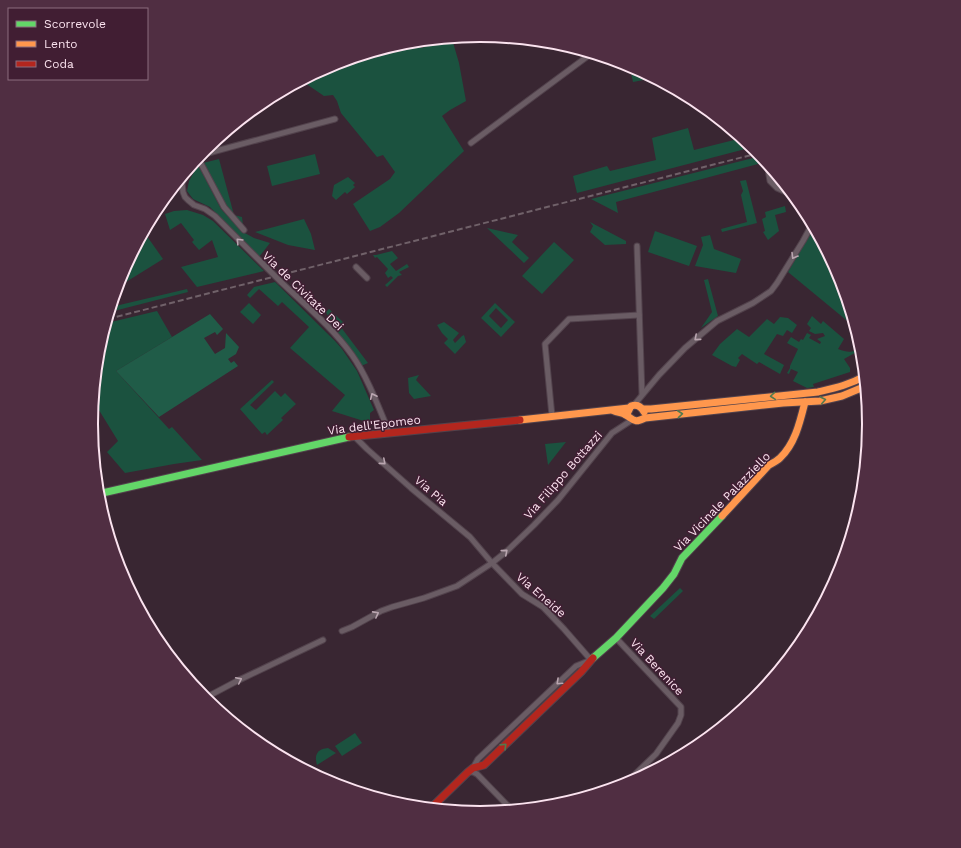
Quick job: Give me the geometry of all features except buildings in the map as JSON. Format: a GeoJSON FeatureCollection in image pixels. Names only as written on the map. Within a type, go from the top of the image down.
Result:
{"type":"FeatureCollection","features":[{"type":"Feature","properties":{"kind":"street"},"geometry":{"type":"LineString","coordinates":[[471,143],[586,57]]}},
{"type":"Feature","properties":{"kind":"street"},"geometry":{"type":"LineString","coordinates":[[212,152],[335,119]]}},
{"type":"Feature","properties":{"kind":"street"},"geometry":{"type":"LineString","coordinates":[[201,164],[224,207],[244,230]]}},
{"type":"Feature","properties":{"kind":"street"},"geometry":{"type":"LineString","coordinates":[[769,173],[770,181],[777,188],[784,191]]}},
{"type":"Feature","properties":{"kind":"street","name":"Via de Civitate Dei"},"geometry":{"type":"LineString","coordinates":[[182,185],[185,197],[194,205],[205,209],[215,216],[266,268],[330,329],[352,355],[362,370],[389,432]]}},
{"type":"Feature","properties":{"kind":"street"},"geometry":{"type":"LineString","coordinates":[[809,230],[777,283],[770,291],[753,303],[717,321],[685,348],[642,394],[637,405],[627,413],[630,419],[636,422],[645,418],[820,401],[842,396],[861,388]]}},
{"type":"Feature","properties":{"kind":"street"},"geometry":{"type":"LineString","coordinates":[[638,246],[642,394]]}},
{"type":"Feature","properties":{"kind":"street"},"geometry":{"type":"LineString","coordinates":[[356,267],[367,278]]}},
{"type":"Feature","properties":{"kind":"street"},"geometry":{"type":"LineString","coordinates":[[552,416],[545,344],[569,319],[640,315]]}},
{"type":"Feature","properties":{"kind":"street","name":"Via dell'Epomeo"},"geometry":{"type":"LineString","coordinates":[[105,492],[338,438],[610,410],[637,405],[651,409],[818,392],[837,388],[860,379]]}},
{"type":"Feature","properties":{"kind":"street","name":"Via Vicinale Palazziello"},"geometry":{"type":"LineString","coordinates":[[436,803],[471,770],[484,765],[581,672],[591,660],[616,638],[663,588],[674,574],[682,558],[769,465],[779,458],[790,444],[798,427],[805,402]]}},
{"type":"Feature","properties":{"kind":"street"},"geometry":{"type":"LineString","coordinates":[[637,405],[644,414],[642,419]]}},
{"type":"Feature","properties":{"kind":"street","name":"Via dell'Epomeo"},"geometry":{"type":"LineString","coordinates":[[610,410],[620,413],[630,419]]}},
{"type":"Feature","properties":{"kind":"street","name":"Via Filippo Bottazzi"},"geometry":{"type":"LineString","coordinates":[[342,632],[381,611],[457,586],[492,563],[507,551],[558,500],[612,433],[630,419]]}},
{"type":"Feature","properties":{"kind":"street","name":"Via Pia"},"geometry":{"type":"LineString","coordinates":[[354,436],[406,483],[470,537],[492,563]]}},
{"type":"Feature","properties":{"kind":"street","name":"Via Eneide"},"geometry":{"type":"LineString","coordinates":[[492,563],[522,594],[543,607],[591,660]]}},
{"type":"Feature","properties":{"kind":"street","name":"Via Berenice"},"geometry":{"type":"LineString","coordinates":[[616,638],[681,707],[681,715],[678,723],[656,754],[637,772]]}},
{"type":"Feature","properties":{"kind":"street"},"geometry":{"type":"LineString","coordinates":[[211,694],[237,680],[323,640]]}},
{"type":"Feature","properties":{"kind":"street"},"geometry":{"type":"LineString","coordinates":[[471,770],[477,774],[507,805]]}},
{"type":"Feature","properties":{"kind":"green space"},"geometry":{"type":"Polygon","coordinates":[[[453,43],[459,63],[466,101],[442,116],[464,151],[399,213],[380,227],[370,231],[353,204],[390,179],[395,172],[383,155],[377,157],[341,113],[337,101],[333,95],[324,96],[306,84],[358,62],[406,49],[421,47],[421,48],[431,45],[453,43]]]}},
{"type":"Feature","properties":{"kind":"green space"},"geometry":{"type":"Polygon","coordinates":[[[631,73],[646,80],[633,82],[631,73]]]}},
{"type":"Feature","properties":{"kind":"green space"},"geometry":{"type":"Polygon","coordinates":[[[688,128],[694,150],[735,140],[745,149],[577,193],[573,176],[607,166],[610,171],[656,160],[652,138],[688,128]]]}},
{"type":"Feature","properties":{"kind":"green space"},"geometry":{"type":"Polygon","coordinates":[[[315,154],[320,174],[272,186],[267,166],[315,154]]]}},
{"type":"Feature","properties":{"kind":"green space"},"geometry":{"type":"Polygon","coordinates":[[[754,158],[759,162],[758,164],[616,202],[618,213],[591,199],[754,158]]]}},
{"type":"Feature","properties":{"kind":"green space"},"geometry":{"type":"Polygon","coordinates":[[[219,159],[234,215],[242,217],[243,225],[231,213],[203,163],[219,159]]]}},
{"type":"Feature","properties":{"kind":"green space"},"geometry":{"type":"Polygon","coordinates":[[[199,166],[221,209],[243,232],[254,238],[270,243],[259,257],[210,207],[193,199],[187,191],[189,181],[199,166]]]}},
{"type":"Feature","properties":{"kind":"green space"},"geometry":{"type":"Polygon","coordinates":[[[348,177],[355,183],[353,185],[355,187],[347,194],[345,192],[336,200],[332,196],[334,185],[348,177]]]}},
{"type":"Feature","properties":{"kind":"green space"},"geometry":{"type":"Polygon","coordinates":[[[746,180],[757,223],[722,232],[721,229],[747,222],[741,195],[743,191],[740,181],[746,180]]]}},
{"type":"Feature","properties":{"kind":"green space"},"geometry":{"type":"Polygon","coordinates":[[[785,206],[786,212],[775,215],[779,231],[768,240],[763,232],[765,231],[762,219],[766,217],[765,212],[785,206]]]}},
{"type":"Feature","properties":{"kind":"green space"},"geometry":{"type":"Polygon","coordinates":[[[187,210],[203,215],[213,221],[264,271],[197,287],[181,267],[218,257],[212,240],[199,250],[192,242],[194,240],[181,223],[170,230],[165,214],[174,211],[187,210]]]}},
{"type":"Feature","properties":{"kind":"green space"},"geometry":{"type":"Polygon","coordinates":[[[304,219],[311,234],[315,250],[288,245],[255,232],[304,219]]]}},
{"type":"Feature","properties":{"kind":"green space"},"geometry":{"type":"Polygon","coordinates":[[[590,222],[626,241],[626,244],[605,245],[590,232],[593,226],[590,222]]]}},
{"type":"Feature","properties":{"kind":"green space"},"geometry":{"type":"Polygon","coordinates":[[[487,228],[518,235],[512,242],[529,258],[524,263],[487,228]]]}},
{"type":"Feature","properties":{"kind":"green space"},"geometry":{"type":"Polygon","coordinates":[[[655,231],[697,246],[689,266],[648,252],[655,231]]]}},
{"type":"Feature","properties":{"kind":"green space"},"geometry":{"type":"Polygon","coordinates":[[[810,232],[833,278],[848,322],[788,272],[810,232]]]}},
{"type":"Feature","properties":{"kind":"green space"},"geometry":{"type":"Polygon","coordinates":[[[710,235],[714,249],[741,259],[736,273],[695,266],[703,245],[701,237],[710,235]]]}},
{"type":"Feature","properties":{"kind":"green space"},"geometry":{"type":"Polygon","coordinates":[[[148,237],[163,259],[127,282],[148,237]]]}},
{"type":"Feature","properties":{"kind":"green space"},"geometry":{"type":"Polygon","coordinates":[[[554,242],[574,260],[542,294],[522,276],[554,242]]]}},
{"type":"Feature","properties":{"kind":"green space"},"geometry":{"type":"Polygon","coordinates":[[[392,251],[398,258],[390,264],[396,271],[407,264],[409,267],[399,272],[402,275],[398,276],[387,287],[385,285],[393,278],[391,276],[388,278],[385,273],[388,269],[377,257],[375,258],[373,255],[392,251]]]}},
{"type":"Feature","properties":{"kind":"green space"},"geometry":{"type":"Polygon","coordinates":[[[708,279],[718,316],[701,328],[712,312],[704,280],[708,279]]]}},
{"type":"Feature","properties":{"kind":"green space"},"geometry":{"type":"Polygon","coordinates":[[[275,282],[335,341],[357,371],[374,410],[370,413],[370,423],[332,411],[345,395],[290,348],[309,327],[282,302],[278,306],[259,289],[250,298],[247,295],[254,287],[275,282]]]}},
{"type":"Feature","properties":{"kind":"green space"},"geometry":{"type":"Polygon","coordinates":[[[187,289],[188,292],[116,310],[118,305],[187,289]]]}},
{"type":"Feature","properties":{"kind":"green space"},"geometry":{"type":"Polygon","coordinates":[[[249,303],[261,315],[253,324],[240,312],[249,303]]]}},
{"type":"Feature","properties":{"kind":"green space"},"geometry":{"type":"Polygon","coordinates":[[[495,303],[515,322],[501,337],[481,318],[495,303]],[[496,308],[489,316],[501,328],[508,320],[496,308]]]}},
{"type":"Feature","properties":{"kind":"green space"},"geometry":{"type":"Polygon","coordinates":[[[329,309],[344,323],[340,326],[368,363],[361,366],[336,333],[326,312],[329,309]]]}},
{"type":"Feature","properties":{"kind":"green space"},"geometry":{"type":"Polygon","coordinates":[[[157,311],[172,337],[116,371],[169,429],[172,427],[202,460],[125,473],[107,452],[118,441],[99,409],[106,349],[113,322],[157,311]]]}},
{"type":"Feature","properties":{"kind":"green space"},"geometry":{"type":"Polygon","coordinates":[[[210,314],[223,329],[217,335],[215,332],[204,338],[215,354],[225,348],[226,333],[239,347],[236,354],[228,359],[231,363],[234,361],[238,366],[159,417],[116,371],[210,314]]]}},
{"type":"Feature","properties":{"kind":"green space"},"geometry":{"type":"Polygon","coordinates":[[[812,316],[821,324],[823,321],[844,339],[838,349],[850,352],[855,350],[856,353],[844,359],[850,368],[850,372],[813,384],[814,387],[807,388],[793,381],[798,372],[791,369],[789,374],[787,373],[798,349],[787,343],[791,337],[799,342],[801,339],[803,340],[807,333],[811,335],[809,338],[820,344],[821,342],[817,339],[825,336],[823,333],[815,334],[809,331],[811,328],[807,324],[812,316]]]}},
{"type":"Feature","properties":{"kind":"green space"},"geometry":{"type":"Polygon","coordinates":[[[780,317],[788,318],[797,325],[792,333],[787,330],[783,336],[777,334],[764,354],[784,365],[780,374],[759,362],[757,364],[742,354],[738,358],[740,360],[736,367],[712,355],[720,344],[737,329],[749,337],[767,319],[774,324],[780,317]]]}},
{"type":"Feature","properties":{"kind":"green space"},"geometry":{"type":"Polygon","coordinates":[[[444,322],[459,333],[453,340],[455,343],[464,335],[466,342],[455,354],[444,343],[448,339],[437,325],[444,322]]]}},
{"type":"Feature","properties":{"kind":"green space"},"geometry":{"type":"Polygon","coordinates":[[[419,375],[416,380],[431,396],[414,399],[409,393],[408,378],[419,375]]]}},
{"type":"Feature","properties":{"kind":"green space"},"geometry":{"type":"Polygon","coordinates":[[[272,380],[274,382],[250,405],[256,410],[275,391],[281,397],[285,393],[296,404],[281,418],[283,420],[267,435],[265,432],[262,434],[240,409],[272,380]]]}},
{"type":"Feature","properties":{"kind":"green space"},"geometry":{"type":"Polygon","coordinates":[[[566,442],[548,465],[545,444],[566,442]]]}},
{"type":"Feature","properties":{"kind":"green space"},"geometry":{"type":"Polygon","coordinates":[[[680,588],[683,591],[654,619],[650,616],[680,588]]]}},
{"type":"Feature","properties":{"kind":"green space"},"geometry":{"type":"Polygon","coordinates":[[[355,733],[362,743],[342,756],[335,746],[355,733]]]}},
{"type":"Feature","properties":{"kind":"green space"},"geometry":{"type":"Polygon","coordinates":[[[328,748],[336,753],[317,765],[317,753],[328,748]]]}},
{"type":"Feature","properties":{"kind":"railway"},"geometry":{"type":"LineString","coordinates":[[114,317],[752,155]]}},
{"type":"Feature","properties":{"kind":"traffic: fast"},"geometry":{"type":"LineString","coordinates":[[105,492],[349,437]]}},
{"type":"Feature","properties":{"kind":"traffic: fast"},"geometry":{"type":"LineString","coordinates":[[593,658],[616,638],[663,588],[674,574],[682,558],[722,516]]}},
{"type":"Feature","properties":{"kind":"traffic: slow"},"geometry":{"type":"LineString","coordinates":[[643,409],[818,392],[836,388],[860,379]]}},
{"type":"Feature","properties":{"kind":"traffic: slow"},"geometry":{"type":"LineString","coordinates":[[614,411],[638,421],[645,418],[783,403],[820,401],[842,396],[861,388]]}},
{"type":"Feature","properties":{"kind":"traffic: slow"},"geometry":{"type":"LineString","coordinates":[[722,516],[769,465],[778,460],[790,446],[805,402]]}},
{"type":"Feature","properties":{"kind":"traffic: slow"},"geometry":{"type":"LineString","coordinates":[[628,412],[631,406],[635,405],[642,408],[644,412]]}},
{"type":"Feature","properties":{"kind":"traffic: slow"},"geometry":{"type":"LineString","coordinates":[[520,420],[629,408]]}},
{"type":"Feature","properties":{"kind":"traffic: jam"},"geometry":{"type":"LineString","coordinates":[[349,437],[520,420]]}},
{"type":"Feature","properties":{"kind":"traffic: jam"},"geometry":{"type":"LineString","coordinates":[[436,803],[473,768],[484,765],[581,672],[593,658]]}}]}
